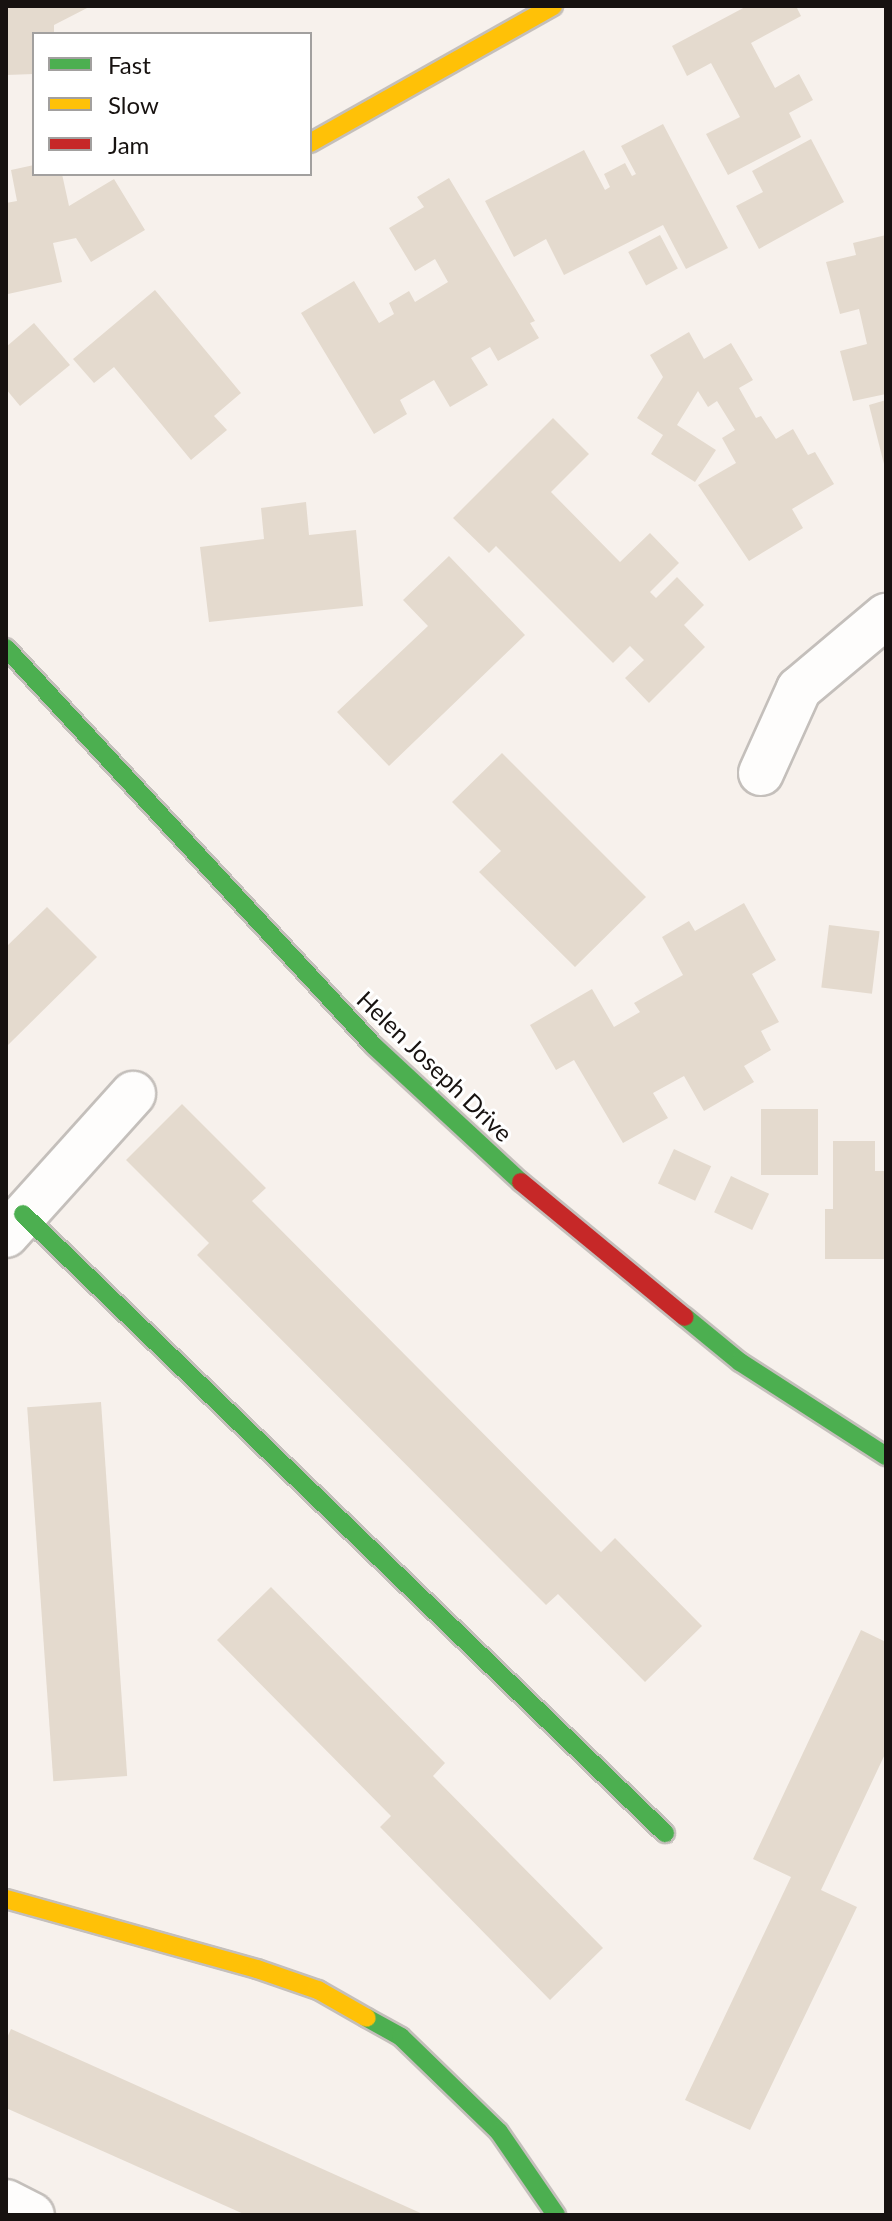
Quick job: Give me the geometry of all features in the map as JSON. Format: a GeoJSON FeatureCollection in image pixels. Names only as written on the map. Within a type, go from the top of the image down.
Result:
{"type":"FeatureCollection","features":[{"type":"Feature","properties":{"kind":"street"},"geometry":{"type":"LineString","coordinates":[[312,142],[553,6]]}},
{"type":"Feature","properties":{"kind":"street"},"geometry":{"type":"LineString","coordinates":[[761,773],[799,689],[886,616]]}},
{"type":"Feature","properties":{"kind":"street","name":"Helen Joseph Drive"},"geometry":{"type":"LineString","coordinates":[[6,648],[374,1046],[524,1185],[740,1362],[886,1456]]}},
{"type":"Feature","properties":{"kind":"street"},"geometry":{"type":"LineString","coordinates":[[133,1094],[14,1224],[665,1833]]}},
{"type":"Feature","properties":{"kind":"street"},"geometry":{"type":"LineString","coordinates":[[6,1899],[318,1990],[401,2037],[499,2132],[556,2215]]}},
{"type":"Feature","properties":{"kind":"street"},"geometry":{"type":"LineString","coordinates":[[6,2202],[32,2215]]}},
{"type":"Feature","properties":{"kind":"building"},"geometry":{"type":"Polygon","coordinates":[[[6,6],[91,6],[54,25],[54,32],[32,32],[32,74],[6,75],[6,6]]]}},
{"type":"Feature","properties":{"kind":"building"},"geometry":{"type":"Polygon","coordinates":[[[747,6],[796,6],[801,16],[751,43],[775,88],[799,74],[813,100],[789,113],[801,137],[728,175],[706,134],[740,117],[711,63],[687,76],[672,46],[747,6]]]}},
{"type":"Feature","properties":{"kind":"building"},"geometry":{"type":"Polygon","coordinates":[[[663,124],[728,248],[686,269],[663,225],[564,275],[546,239],[514,257],[485,201],[584,150],[605,190],[610,187],[604,174],[625,163],[632,176],[636,174],[621,146],[663,124]]]}},
{"type":"Feature","properties":{"kind":"building"},"geometry":{"type":"Polygon","coordinates":[[[811,139],[844,202],[759,249],[736,206],[763,192],[752,171],[811,139]]]}},
{"type":"Feature","properties":{"kind":"building"},"geometry":{"type":"Polygon","coordinates":[[[32,165],[32,176],[62,176],[69,206],[114,179],[145,230],[91,262],[76,238],[53,243],[62,282],[8,294],[6,203],[17,201],[11,170],[32,165]]]}},
{"type":"Feature","properties":{"kind":"building"},"geometry":{"type":"Polygon","coordinates":[[[449,178],[535,321],[530,323],[539,338],[498,361],[490,347],[471,358],[488,385],[450,407],[434,380],[400,400],[407,414],[374,434],[301,313],[354,281],[379,323],[394,314],[389,303],[409,291],[415,302],[448,282],[435,259],[415,271],[389,228],[424,207],[417,197],[449,178]]]}},
{"type":"Feature","properties":{"kind":"building"},"geometry":{"type":"Polygon","coordinates":[[[660,235],[678,269],[646,285],[628,252],[660,235]]]}},
{"type":"Feature","properties":{"kind":"building"},"geometry":{"type":"Polygon","coordinates":[[[886,235],[886,394],[853,401],[840,351],[867,344],[859,309],[840,314],[826,262],[856,255],[853,243],[886,235]]]}},
{"type":"Feature","properties":{"kind":"building"},"geometry":{"type":"Polygon","coordinates":[[[155,290],[241,393],[214,416],[227,430],[191,460],[114,367],[94,383],[73,359],[155,290]]]}},
{"type":"Feature","properties":{"kind":"building"},"geometry":{"type":"Polygon","coordinates":[[[34,323],[70,365],[20,406],[6,389],[6,347],[34,323]]]}},
{"type":"Feature","properties":{"kind":"building"},"geometry":{"type":"Polygon","coordinates":[[[689,332],[704,359],[731,343],[753,380],[739,388],[756,418],[761,416],[776,439],[793,429],[808,455],[815,452],[834,484],[792,509],[803,528],[749,561],[698,485],[736,463],[722,438],[735,430],[717,401],[708,407],[698,391],[677,425],[716,450],[695,482],[651,454],[663,435],[637,418],[663,377],[650,355],[689,332]]]}},
{"type":"Feature","properties":{"kind":"building"},"geometry":{"type":"Polygon","coordinates":[[[886,400],[886,468],[885,468],[869,405],[886,400]]]}},
{"type":"Feature","properties":{"kind":"building"},"geometry":{"type":"Polygon","coordinates":[[[553,418],[589,454],[551,492],[620,562],[650,533],[679,563],[650,592],[656,598],[677,577],[704,605],[684,625],[705,647],[649,703],[625,678],[644,660],[630,646],[613,663],[496,546],[489,553],[453,518],[553,418]]]}},
{"type":"Feature","properties":{"kind":"building"},"geometry":{"type":"Polygon","coordinates":[[[306,502],[309,535],[356,530],[363,606],[209,622],[200,547],[264,539],[261,508],[306,502]]]}},
{"type":"Feature","properties":{"kind":"building"},"geometry":{"type":"Polygon","coordinates":[[[449,556],[525,635],[389,766],[337,712],[428,626],[403,600],[449,556]]]}},
{"type":"Feature","properties":{"kind":"building"},"geometry":{"type":"Polygon","coordinates":[[[502,753],[646,897],[575,967],[479,872],[501,851],[452,802],[502,753]]]}},
{"type":"Feature","properties":{"kind":"building"},"geometry":{"type":"Polygon","coordinates":[[[744,903],[776,960],[752,974],[779,1022],[761,1031],[771,1050],[744,1066],[754,1082],[704,1111],[684,1076],[653,1093],[668,1118],[623,1143],[574,1060],[556,1070],[530,1025],[592,989],[614,1027],[640,1012],[634,1003],[683,975],[662,937],[689,921],[695,931],[744,903]]]}},
{"type":"Feature","properties":{"kind":"building"},"geometry":{"type":"Polygon","coordinates":[[[47,907],[97,957],[6,1047],[6,947],[47,907]]]}},
{"type":"Feature","properties":{"kind":"building"},"geometry":{"type":"Polygon","coordinates":[[[829,925],[880,931],[872,994],[821,988],[829,925]]]}},
{"type":"Feature","properties":{"kind":"building"},"geometry":{"type":"Polygon","coordinates":[[[182,1104],[266,1188],[252,1201],[601,1552],[615,1538],[702,1626],[645,1682],[558,1594],[546,1605],[197,1255],[209,1243],[126,1160],[182,1104]]]}},
{"type":"Feature","properties":{"kind":"building"},"geometry":{"type":"Polygon","coordinates":[[[761,1109],[818,1109],[818,1175],[761,1175],[761,1109]]]}},
{"type":"Feature","properties":{"kind":"building"},"geometry":{"type":"Polygon","coordinates":[[[833,1141],[875,1141],[875,1171],[886,1171],[886,1259],[825,1259],[825,1209],[833,1209],[833,1141]]]}},
{"type":"Feature","properties":{"kind":"building"},"geometry":{"type":"Polygon","coordinates":[[[674,1149],[711,1166],[695,1201],[658,1183],[674,1149]]]}},
{"type":"Feature","properties":{"kind":"building"},"geometry":{"type":"Polygon","coordinates":[[[731,1176],[769,1194],[752,1230],[714,1212],[731,1176]]]}},
{"type":"Feature","properties":{"kind":"building"},"geometry":{"type":"Polygon","coordinates":[[[101,1402],[127,1776],[53,1781],[27,1407],[101,1402]]]}},
{"type":"Feature","properties":{"kind":"building"},"geometry":{"type":"Polygon","coordinates":[[[271,1587],[445,1763],[433,1776],[603,1948],[550,2000],[380,1827],[391,1816],[217,1640],[271,1587]]]}},
{"type":"Feature","properties":{"kind":"building"},"geometry":{"type":"Polygon","coordinates":[[[861,1630],[886,1642],[886,1752],[821,1890],[857,1907],[750,2130],[685,2100],[791,1877],[753,1859],[861,1630]]]}},
{"type":"Feature","properties":{"kind":"building"},"geometry":{"type":"Polygon","coordinates":[[[11,2029],[425,2215],[246,2215],[6,2108],[6,2040],[11,2029]]]}},
{"type":"Feature","properties":{"kind":"traffic: fast"},"geometry":{"type":"LineString","coordinates":[[6,648],[374,1046],[521,1182]]}},
{"type":"Feature","properties":{"kind":"traffic: fast"},"geometry":{"type":"LineString","coordinates":[[23,1214],[665,1833]]}},
{"type":"Feature","properties":{"kind":"traffic: fast"},"geometry":{"type":"LineString","coordinates":[[685,1317],[740,1362],[886,1456]]}},
{"type":"Feature","properties":{"kind":"traffic: fast"},"geometry":{"type":"LineString","coordinates":[[367,2018],[401,2037],[499,2132],[556,2215]]}},
{"type":"Feature","properties":{"kind":"traffic: slow"},"geometry":{"type":"LineString","coordinates":[[312,142],[553,6]]}},
{"type":"Feature","properties":{"kind":"traffic: slow"},"geometry":{"type":"LineString","coordinates":[[6,1899],[257,1969],[318,1990],[367,2018]]}},
{"type":"Feature","properties":{"kind":"traffic: jam"},"geometry":{"type":"LineString","coordinates":[[521,1182],[685,1317]]}}]}
